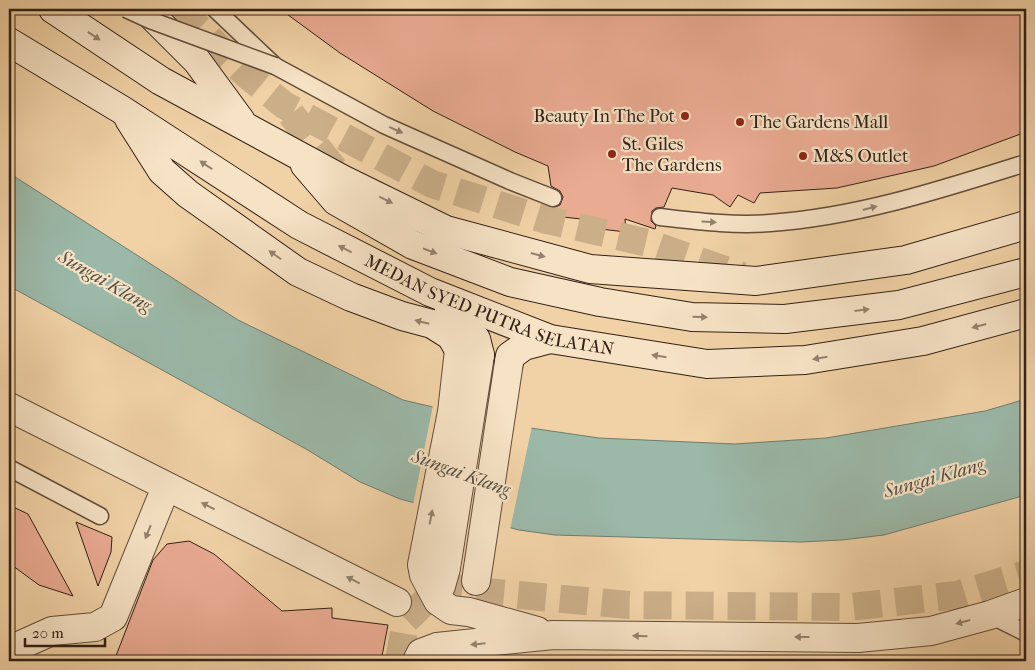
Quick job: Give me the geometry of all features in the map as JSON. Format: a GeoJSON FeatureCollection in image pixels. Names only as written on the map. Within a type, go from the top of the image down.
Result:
{"type":"FeatureCollection","features":[{"type":"Feature","properties":{"kind":"main road"},"geometry":{"type":"LineString","coordinates":[[53,9],[161,81],[342,179],[446,230],[590,269],[756,281],[906,260],[1026,225]]}},
{"type":"Feature","properties":{"kind":"main road"},"geometry":{"type":"LineString","coordinates":[[145,9],[197,61],[246,127]]}},
{"type":"Feature","properties":{"kind":"main road","name":"MEDAN SYED PUTRA SELATAN"},"geometry":{"type":"LineString","coordinates":[[9,42],[122,110],[299,225],[430,292],[550,339],[707,364],[805,360],[923,340],[1026,313]]}},
{"type":"Feature","properties":{"kind":"main road"},"geometry":{"type":"LineString","coordinates":[[122,110],[162,171],[188,194],[298,272],[351,297],[402,316],[432,324],[451,336],[470,352]]}},
{"type":"Feature","properties":{"kind":"main road"},"geometry":{"type":"LineString","coordinates":[[294,153],[336,201],[413,245],[510,282],[600,302],[692,317],[785,319],[899,305],[1026,272]]}},
{"type":"Feature","properties":{"kind":"main road"},"geometry":{"type":"LineString","coordinates":[[430,292],[476,339],[470,352],[436,573],[424,575],[438,601],[451,610],[469,612],[553,635]]}},
{"type":"Feature","properties":{"kind":"main road"},"geometry":{"type":"LineString","coordinates":[[476,577],[510,356],[524,346],[550,339]]}},
{"type":"Feature","properties":{"kind":"main road"},"geometry":{"type":"LineString","coordinates":[[9,407],[397,602]]}},
{"type":"Feature","properties":{"kind":"main road"},"geometry":{"type":"LineString","coordinates":[[10,661],[11,656],[21,645],[52,631],[95,627],[113,616],[166,486]]}},
{"type":"Feature","properties":{"kind":"main road"},"geometry":{"type":"LineString","coordinates":[[417,661],[421,653],[437,646],[553,635],[858,638],[931,631],[990,615],[1026,602]]}},
{"type":"Feature","properties":{"kind":"lane"},"geometry":{"type":"LineString","coordinates":[[126,9],[150,20],[275,66],[384,125],[553,198]]}},
{"type":"Feature","properties":{"kind":"lane"},"geometry":{"type":"LineString","coordinates":[[215,9],[275,66]]}},
{"type":"Feature","properties":{"kind":"lane"},"geometry":{"type":"LineString","coordinates":[[660,217],[741,223],[769,223],[820,218],[870,208],[1026,163]]}},
{"type":"Feature","properties":{"kind":"lane"},"geometry":{"type":"LineString","coordinates":[[9,468],[100,516]]}},
{"type":"Feature","properties":{"kind":"lane"},"geometry":{"type":"LineString","coordinates":[[990,615],[1026,633]]}},
{"type":"Feature","properties":{"kind":"water","name":"Sungai Klang"},"geometry":{"type":"Polygon","coordinates":[[[9,173],[238,320],[403,400],[510,425],[599,438],[735,444],[826,438],[985,411],[1026,399],[1026,495],[884,535],[800,542],[555,535],[519,530],[400,499],[360,482],[306,449],[9,286],[9,173]]]}},
{"type":"Feature","properties":{"kind":"pier"},"geometry":{"type":"Polygon","coordinates":[[[433,405],[532,426],[510,530],[413,505],[433,405]]]}},
{"type":"Feature","properties":{"kind":"building","name":"The Gardens Mall"},"geometry":{"type":"Polygon","coordinates":[[[280,9],[1026,9],[1026,132],[934,166],[837,188],[760,193],[754,203],[738,195],[730,207],[713,195],[672,188],[664,207],[656,208],[652,211],[651,221],[656,226],[655,229],[625,219],[626,232],[592,228],[591,220],[553,216],[553,208],[560,205],[563,197],[560,191],[551,186],[548,166],[515,152],[433,111],[340,53],[280,9]]]}},
{"type":"Feature","properties":{"kind":"building"},"geometry":{"type":"Polygon","coordinates":[[[9,505],[28,514],[73,596],[39,585],[9,563],[9,505]]]}},
{"type":"Feature","properties":{"kind":"building"},"geometry":{"type":"Polygon","coordinates":[[[76,522],[112,537],[111,552],[98,586],[76,522]]]}},
{"type":"Feature","properties":{"kind":"building"},"geometry":{"type":"Polygon","coordinates":[[[189,541],[214,554],[282,611],[332,608],[332,618],[388,625],[381,661],[114,661],[153,560],[167,544],[189,541]]]}},
{"type":"Feature","properties":{"kind":"tunnel"},"geometry":{"type":"LineString","coordinates":[[179,9],[247,75],[284,105],[432,184],[543,219],[648,243],[742,276]]}},
{"type":"Feature","properties":{"kind":"tunnel"},"geometry":{"type":"LineString","coordinates":[[291,114],[342,179]]}},
{"type":"Feature","properties":{"kind":"tunnel"},"geometry":{"type":"LineString","coordinates":[[399,661],[406,620],[441,586],[475,591],[629,605],[851,607],[957,595],[1026,574]]}},
{"type":"Feature","properties":{"kind":"place","name":"Beauty In The Pot"},"geometry":{"type":"Point","coordinates":[685,116]}},
{"type":"Feature","properties":{"kind":"place","name":"The Gardens Mall"},"geometry":{"type":"Point","coordinates":[740,122]}},
{"type":"Feature","properties":{"kind":"place","name":"St. Giles The Gardens"},"geometry":{"type":"Point","coordinates":[612,154]}},
{"type":"Feature","properties":{"kind":"place","name":"M&S Outlet"},"geometry":{"type":"Point","coordinates":[803,156]}}]}
